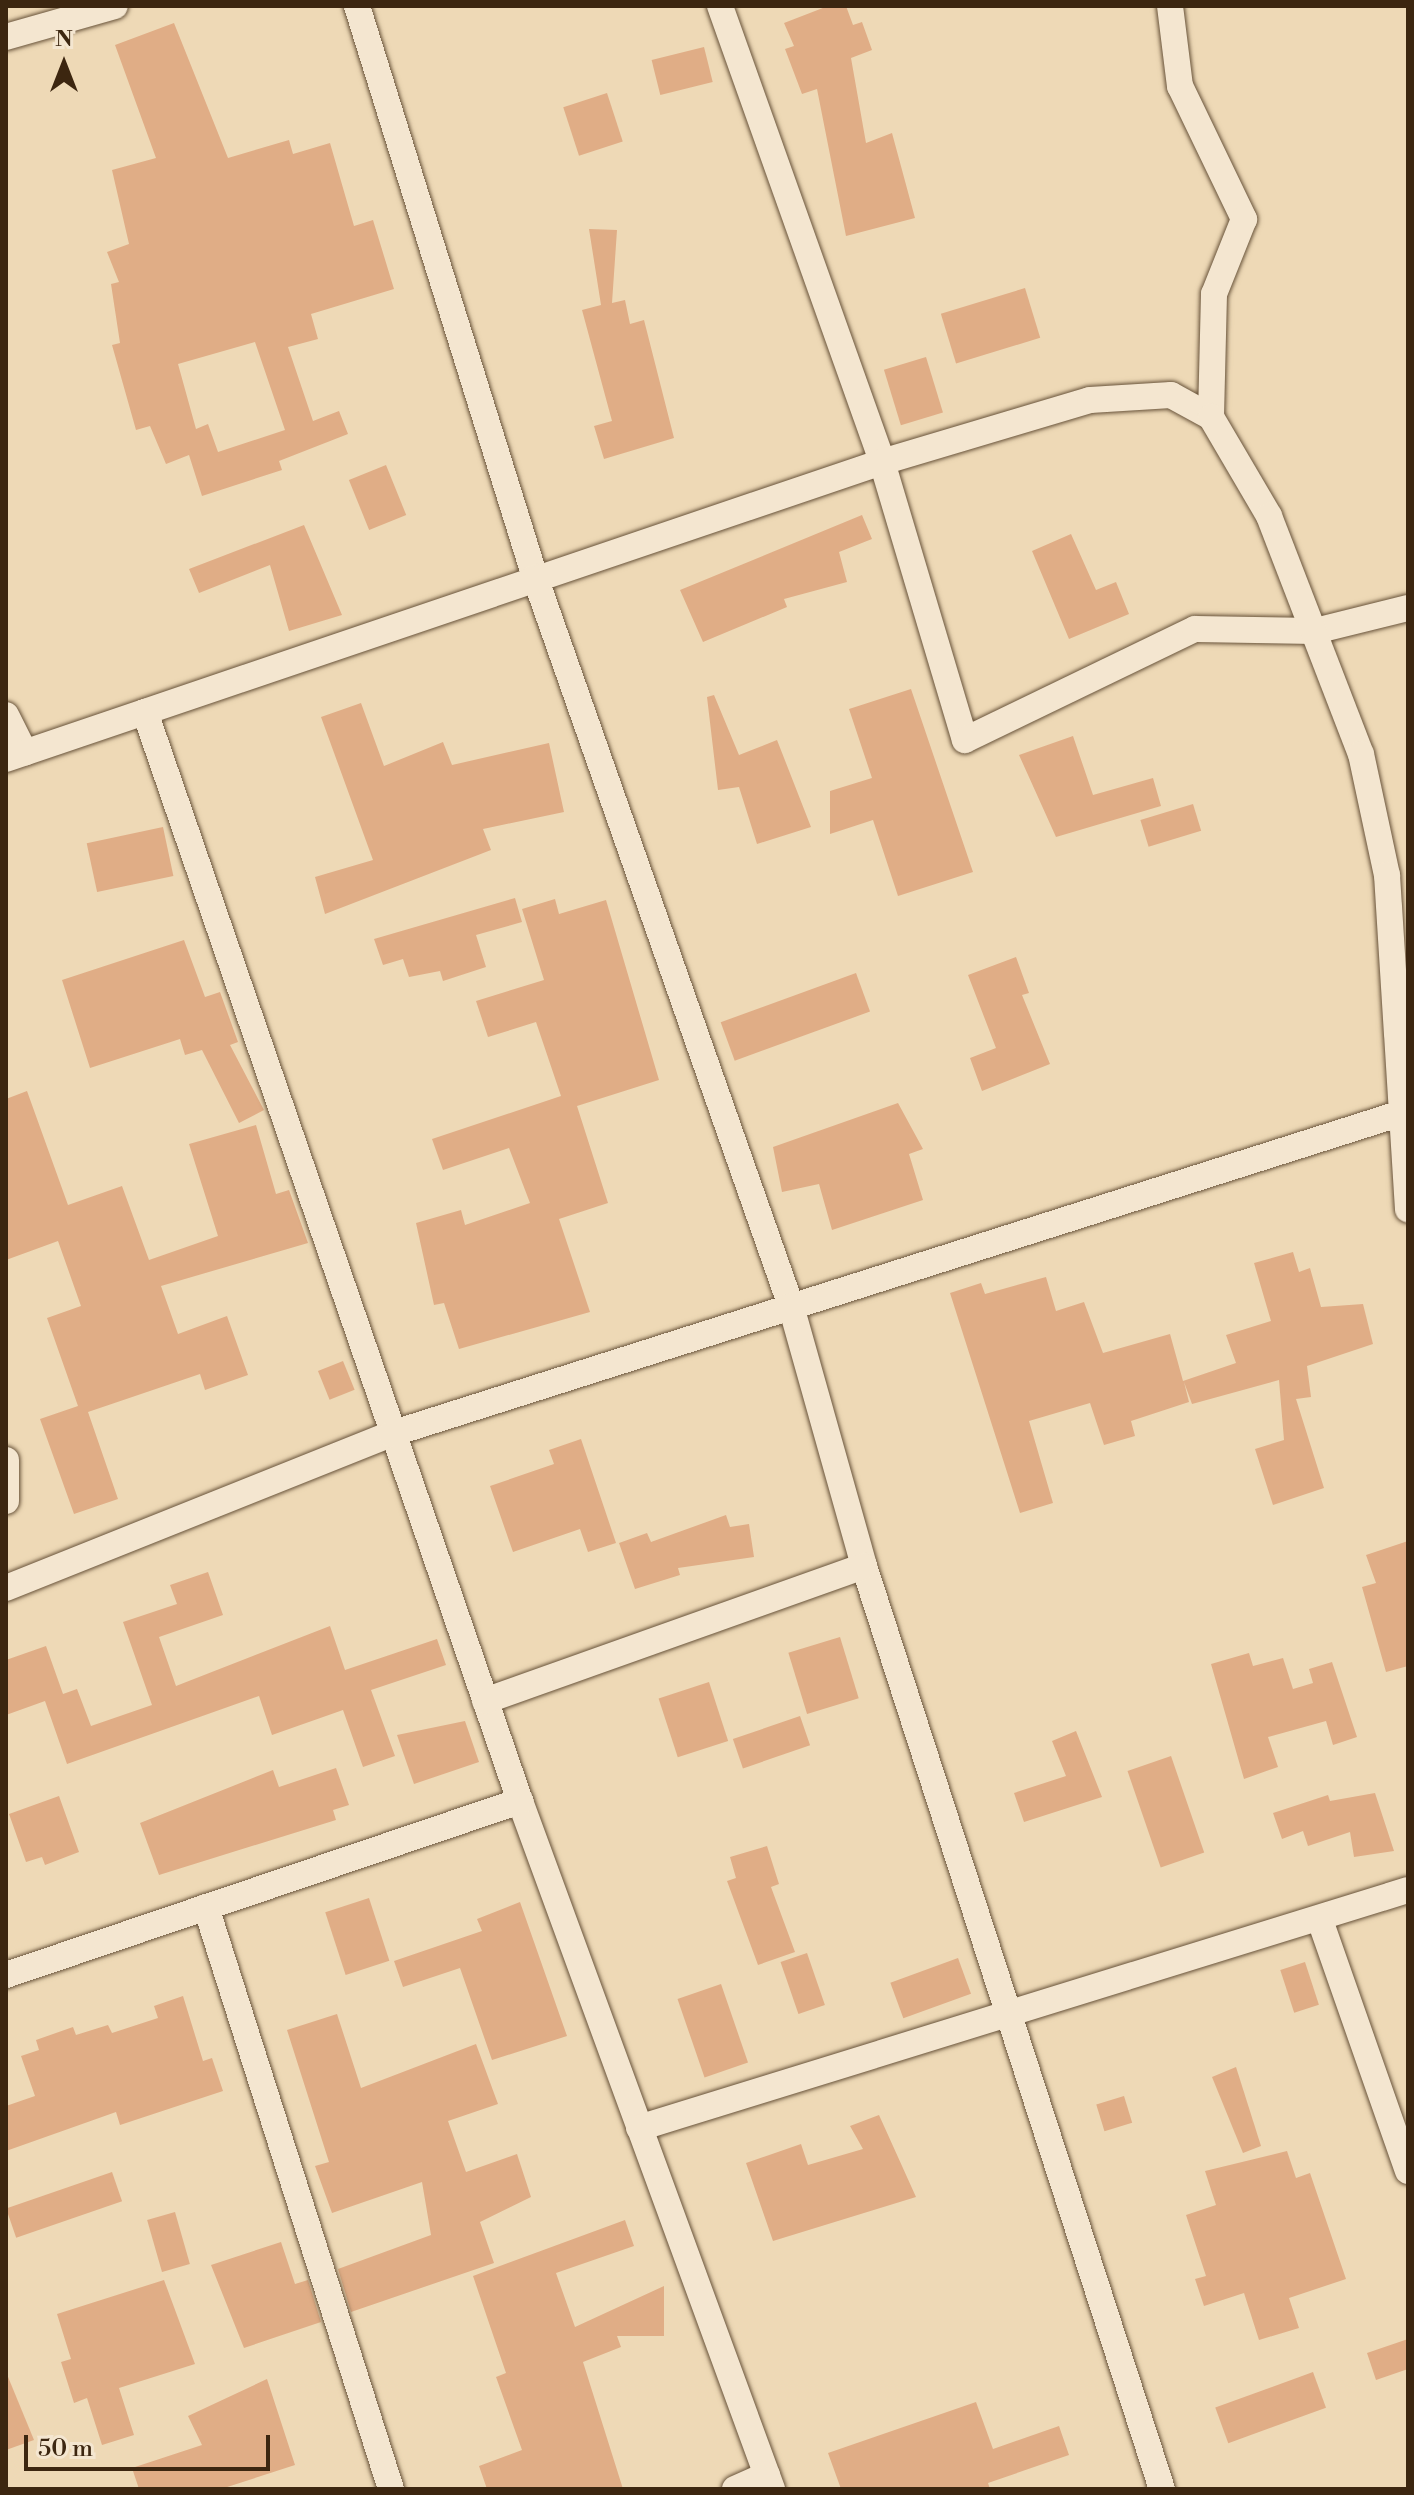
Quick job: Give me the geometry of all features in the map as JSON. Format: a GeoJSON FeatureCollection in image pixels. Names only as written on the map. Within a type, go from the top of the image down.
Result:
{"type":"FeatureCollection","features":[{"type":"Feature","properties":{"kind":"street"},"geometry":{"type":"LineString","coordinates":[[6,37],[115,6]]}},
{"type":"Feature","properties":{"kind":"street"},"geometry":{"type":"LineString","coordinates":[[357,6],[535,577],[791,1306],[864,1566],[1011,2007],[1162,2489]]}},
{"type":"Feature","properties":{"kind":"street"},"geometry":{"type":"LineString","coordinates":[[720,6],[882,462],[965,740],[1195,629],[1315,631],[1408,608]]}},
{"type":"Feature","properties":{"kind":"street"},"geometry":{"type":"LineString","coordinates":[[1170,6],[1180,86],[1244,219],[1214,294],[1211,417]]}},
{"type":"Feature","properties":{"kind":"street"},"geometry":{"type":"LineString","coordinates":[[6,715],[16,756],[535,577],[882,462],[1103,398],[1171,395],[1211,417],[1269,516],[1361,754],[1387,875],[1405,1112],[1408,1209]]}},
{"type":"Feature","properties":{"kind":"street"},"geometry":{"type":"LineString","coordinates":[[145,712],[391,1434],[520,1801],[769,2482],[735,2489]]}},
{"type":"Feature","properties":{"kind":"street"},"geometry":{"type":"LineString","coordinates":[[6,1588],[391,1434],[1405,1112]]}},
{"type":"Feature","properties":{"kind":"street"},"geometry":{"type":"LineString","coordinates":[[6,1460],[6,1501]]}},
{"type":"Feature","properties":{"kind":"street"},"geometry":{"type":"LineString","coordinates":[[485,1701],[864,1566]]}},
{"type":"Feature","properties":{"kind":"street"},"geometry":{"type":"LineString","coordinates":[[6,1975],[520,1801]]}},
{"type":"Feature","properties":{"kind":"street"},"geometry":{"type":"LineString","coordinates":[[639,2128],[1011,2007],[1320,1920],[1408,1890]]}},
{"type":"Feature","properties":{"kind":"street"},"geometry":{"type":"LineString","coordinates":[[206,1907],[391,2489]]}},
{"type":"Feature","properties":{"kind":"street"},"geometry":{"type":"LineString","coordinates":[[1320,1920],[1408,2171]]}},
{"type":"Feature","properties":{"kind":"building"},"geometry":{"type":"Polygon","coordinates":[[[828,6],[846,6],[853,25],[862,22],[872,50],[851,58],[866,143],[892,133],[915,218],[846,236],[817,89],[802,94],[785,49],[794,46],[784,23],[828,6]]]}},
{"type":"Feature","properties":{"kind":"building"},"geometry":{"type":"Polygon","coordinates":[[[174,23],[228,158],[289,140],[293,154],[330,143],[354,226],[373,220],[394,289],[311,314],[318,339],[288,347],[313,421],[339,411],[348,434],[279,461],[282,470],[202,496],[189,455],[166,464],[150,426],[136,430],[112,345],[120,343],[111,284],[119,282],[107,252],[129,244],[112,170],[156,158],[115,45],[174,23]],[[255,342],[178,364],[196,429],[208,424],[218,452],[285,430],[255,342]]]}},
{"type":"Feature","properties":{"kind":"building"},"geometry":{"type":"Polygon","coordinates":[[[704,47],[713,82],[660,95],[652,60],[704,47]]]}},
{"type":"Feature","properties":{"kind":"building"},"geometry":{"type":"Polygon","coordinates":[[[607,93],[623,142],[579,156],[563,107],[607,93]]]}},
{"type":"Feature","properties":{"kind":"building"},"geometry":{"type":"Polygon","coordinates":[[[589,229],[617,230],[612,303],[625,300],[630,324],[644,320],[674,438],[604,459],[594,426],[612,421],[582,310],[601,305],[589,229]]]}},
{"type":"Feature","properties":{"kind":"building"},"geometry":{"type":"Polygon","coordinates":[[[1025,288],[1040,338],[956,363],[941,314],[1025,288]]]}},
{"type":"Feature","properties":{"kind":"building"},"geometry":{"type":"Polygon","coordinates":[[[926,357],[943,412],[901,425],[884,370],[926,357]]]}},
{"type":"Feature","properties":{"kind":"building"},"geometry":{"type":"Polygon","coordinates":[[[386,465],[406,515],[369,530],[349,480],[386,465]]]}},
{"type":"Feature","properties":{"kind":"building"},"geometry":{"type":"Polygon","coordinates":[[[862,515],[872,539],[839,552],[847,582],[784,599],[787,607],[703,642],[680,590],[862,515]]]}},
{"type":"Feature","properties":{"kind":"building"},"geometry":{"type":"Polygon","coordinates":[[[304,525],[342,615],[289,631],[270,565],[199,593],[189,569],[304,525]]]}},
{"type":"Feature","properties":{"kind":"building"},"geometry":{"type":"Polygon","coordinates":[[[1071,534],[1096,590],[1116,582],[1129,614],[1069,639],[1032,551],[1071,534]]]}},
{"type":"Feature","properties":{"kind":"building"},"geometry":{"type":"Polygon","coordinates":[[[911,689],[973,872],[898,896],[873,820],[830,834],[830,791],[872,778],[849,709],[911,689]]]}},
{"type":"Feature","properties":{"kind":"building"},"geometry":{"type":"Polygon","coordinates":[[[714,695],[739,755],[777,740],[811,827],[757,844],[739,787],[718,790],[707,697],[714,695]]]}},
{"type":"Feature","properties":{"kind":"building"},"geometry":{"type":"Polygon","coordinates":[[[361,703],[384,766],[443,742],[452,765],[549,743],[564,812],[483,829],[491,850],[325,914],[315,877],[373,860],[321,717],[361,703]]]}},
{"type":"Feature","properties":{"kind":"building"},"geometry":{"type":"Polygon","coordinates":[[[1073,736],[1093,795],[1153,778],[1161,806],[1056,837],[1019,755],[1073,736]]]}},
{"type":"Feature","properties":{"kind":"building"},"geometry":{"type":"Polygon","coordinates":[[[1193,804],[1201,831],[1149,847],[1140,820],[1193,804]]]}},
{"type":"Feature","properties":{"kind":"building"},"geometry":{"type":"Polygon","coordinates":[[[163,827],[173,876],[97,892],[87,843],[163,827]]]}},
{"type":"Feature","properties":{"kind":"building"},"geometry":{"type":"Polygon","coordinates":[[[515,898],[522,922],[476,935],[486,967],[443,981],[440,971],[409,977],[403,959],[383,965],[374,939],[515,898]]]}},
{"type":"Feature","properties":{"kind":"building"},"geometry":{"type":"Polygon","coordinates":[[[555,899],[559,914],[606,900],[659,1080],[577,1106],[608,1203],[559,1219],[590,1312],[459,1349],[444,1303],[434,1305],[416,1223],[461,1210],[465,1225],[530,1203],[509,1148],[443,1170],[432,1139],[561,1096],[536,1022],[488,1037],[476,1001],[544,980],[522,909],[555,899]]]}},
{"type":"Feature","properties":{"kind":"building"},"geometry":{"type":"Polygon","coordinates":[[[184,940],[205,997],[220,992],[238,1042],[230,1045],[264,1110],[239,1123],[202,1050],[185,1055],[180,1039],[90,1068],[62,980],[184,940]]]}},
{"type":"Feature","properties":{"kind":"building"},"geometry":{"type":"Polygon","coordinates":[[[1016,957],[1029,993],[1022,995],[1050,1064],[982,1091],[970,1058],[996,1048],[968,975],[1016,957]]]}},
{"type":"Feature","properties":{"kind":"building"},"geometry":{"type":"Polygon","coordinates":[[[856,973],[870,1012],[735,1061],[721,1022],[856,973]]]}},
{"type":"Feature","properties":{"kind":"building"},"geometry":{"type":"Polygon","coordinates":[[[27,1091],[68,1205],[122,1186],[149,1260],[218,1236],[189,1144],[256,1125],[276,1194],[289,1190],[308,1243],[161,1286],[178,1334],[227,1316],[248,1375],[205,1390],[200,1374],[88,1412],[118,1499],[74,1514],[40,1419],[78,1406],[47,1318],[81,1306],[58,1241],[6,1260],[6,1099],[27,1091]]]}},
{"type":"Feature","properties":{"kind":"building"},"geometry":{"type":"Polygon","coordinates":[[[898,1103],[923,1149],[909,1154],[923,1200],[832,1230],[819,1184],[782,1192],[773,1147],[898,1103]]]}},
{"type":"Feature","properties":{"kind":"building"},"geometry":{"type":"Polygon","coordinates":[[[1293,1252],[1299,1272],[1310,1268],[1321,1307],[1363,1304],[1373,1344],[1307,1366],[1311,1397],[1296,1399],[1324,1488],[1273,1505],[1255,1449],[1284,1440],[1279,1380],[1192,1404],[1184,1382],[1189,1402],[1131,1421],[1135,1436],[1104,1445],[1090,1403],[1029,1421],[1053,1503],[1020,1513],[950,1293],[981,1283],[985,1294],[1046,1277],[1056,1311],[1084,1302],[1103,1353],[1170,1334],[1183,1381],[1236,1363],[1226,1335],[1271,1321],[1254,1263],[1293,1252]]]}},
{"type":"Feature","properties":{"kind":"building"},"geometry":{"type":"Polygon","coordinates":[[[343,1361],[355,1390],[330,1400],[318,1371],[343,1361]]]}},
{"type":"Feature","properties":{"kind":"building"},"geometry":{"type":"Polygon","coordinates":[[[581,1439],[616,1543],[588,1552],[580,1529],[513,1552],[490,1486],[554,1464],[549,1450],[581,1439]]]}},
{"type":"Feature","properties":{"kind":"building"},"geometry":{"type":"Polygon","coordinates":[[[726,1515],[730,1527],[749,1524],[754,1557],[678,1568],[680,1575],[635,1589],[619,1543],[647,1533],[651,1542],[726,1515]]]}},
{"type":"Feature","properties":{"kind":"building"},"geometry":{"type":"Polygon","coordinates":[[[1408,1541],[1408,1666],[1386,1672],[1362,1587],[1376,1583],[1366,1555],[1408,1541]]]}},
{"type":"Feature","properties":{"kind":"building"},"geometry":{"type":"Polygon","coordinates":[[[208,1572],[223,1615],[159,1637],[176,1686],[330,1626],[345,1670],[437,1639],[446,1665],[371,1690],[395,1756],[363,1767],[343,1710],[272,1735],[259,1696],[67,1764],[45,1701],[6,1715],[6,1660],[46,1646],[63,1694],[77,1689],[91,1726],[152,1705],[123,1622],[177,1604],[170,1585],[208,1572]]]}},
{"type":"Feature","properties":{"kind":"building"},"geometry":{"type":"Polygon","coordinates":[[[840,1637],[859,1698],[807,1714],[788,1653],[840,1637]]]}},
{"type":"Feature","properties":{"kind":"building"},"geometry":{"type":"Polygon","coordinates":[[[1249,1653],[1253,1666],[1283,1658],[1293,1689],[1313,1683],[1309,1669],[1332,1662],[1357,1737],[1333,1745],[1326,1721],[1268,1737],[1278,1767],[1244,1779],[1211,1664],[1249,1653]]]}},
{"type":"Feature","properties":{"kind":"building"},"geometry":{"type":"Polygon","coordinates":[[[709,1682],[728,1741],[678,1757],[659,1698],[709,1682]]]}},
{"type":"Feature","properties":{"kind":"building"},"geometry":{"type":"Polygon","coordinates":[[[800,1716],[810,1745],[743,1768],[733,1739],[800,1716]]]}},
{"type":"Feature","properties":{"kind":"building"},"geometry":{"type":"Polygon","coordinates":[[[465,1721],[479,1762],[414,1784],[397,1735],[465,1721]]]}},
{"type":"Feature","properties":{"kind":"building"},"geometry":{"type":"Polygon","coordinates":[[[1076,1731],[1102,1797],[1024,1822],[1014,1793],[1066,1776],[1052,1741],[1076,1731]]]}},
{"type":"Feature","properties":{"kind":"building"},"geometry":{"type":"Polygon","coordinates":[[[1171,1756],[1204,1852],[1161,1867],[1128,1771],[1171,1756]]]}},
{"type":"Feature","properties":{"kind":"building"},"geometry":{"type":"Polygon","coordinates":[[[336,1768],[349,1805],[333,1810],[336,1820],[159,1875],[140,1823],[273,1770],[279,1787],[336,1768]]]}},
{"type":"Feature","properties":{"kind":"building"},"geometry":{"type":"Polygon","coordinates":[[[1375,1793],[1394,1851],[1354,1857],[1350,1832],[1308,1846],[1303,1831],[1282,1839],[1273,1813],[1328,1795],[1330,1801],[1375,1793]]]}},
{"type":"Feature","properties":{"kind":"building"},"geometry":{"type":"Polygon","coordinates":[[[59,1796],[79,1852],[45,1865],[42,1857],[26,1862],[9,1814],[59,1796]]]}},
{"type":"Feature","properties":{"kind":"building"},"geometry":{"type":"Polygon","coordinates":[[[767,1846],[779,1884],[771,1887],[795,1952],[758,1965],[727,1881],[736,1878],[730,1857],[767,1846]]]}},
{"type":"Feature","properties":{"kind":"building"},"geometry":{"type":"Polygon","coordinates":[[[369,1898],[389,1961],[346,1975],[325,1912],[369,1898]]]}},
{"type":"Feature","properties":{"kind":"building"},"geometry":{"type":"Polygon","coordinates":[[[520,1902],[567,2036],[492,2060],[460,1968],[403,1987],[394,1961],[482,1931],[477,1919],[520,1902]]]}},
{"type":"Feature","properties":{"kind":"building"},"geometry":{"type":"Polygon","coordinates":[[[807,1953],[825,2005],[798,2014],[781,1962],[807,1953]]]}},
{"type":"Feature","properties":{"kind":"building"},"geometry":{"type":"Polygon","coordinates":[[[958,1958],[971,1994],[903,2018],[890,1983],[958,1958]]]}},
{"type":"Feature","properties":{"kind":"building"},"geometry":{"type":"Polygon","coordinates":[[[1305,1962],[1319,2005],[1294,2013],[1280,1970],[1305,1962]]]}},
{"type":"Feature","properties":{"kind":"building"},"geometry":{"type":"Polygon","coordinates":[[[721,1984],[748,2062],[705,2077],[678,1999],[721,1984]]]}},
{"type":"Feature","properties":{"kind":"building"},"geometry":{"type":"Polygon","coordinates":[[[183,1996],[203,2061],[212,2058],[223,2091],[120,2125],[116,2112],[6,2151],[6,2106],[35,2096],[21,2056],[39,2050],[36,2040],[73,2027],[76,2035],[108,2025],[112,2033],[158,2018],[154,2006],[183,1996]]]}},
{"type":"Feature","properties":{"kind":"building"},"geometry":{"type":"Polygon","coordinates":[[[337,2014],[361,2088],[476,2044],[498,2104],[448,2121],[466,2172],[517,2154],[531,2197],[480,2222],[494,2263],[351,2312],[338,2269],[431,2235],[422,2182],[332,2213],[315,2166],[329,2162],[287,2030],[337,2014]]]}},
{"type":"Feature","properties":{"kind":"building"},"geometry":{"type":"Polygon","coordinates":[[[1236,2067],[1261,2146],[1243,2153],[1212,2077],[1236,2067]]]}},
{"type":"Feature","properties":{"kind":"building"},"geometry":{"type":"Polygon","coordinates":[[[1124,2096],[1132,2123],[1104,2131],[1096,2104],[1124,2096]]]}},
{"type":"Feature","properties":{"kind":"building"},"geometry":{"type":"Polygon","coordinates":[[[879,2115],[916,2197],[773,2241],[746,2163],[801,2144],[808,2165],[863,2149],[850,2126],[879,2115]]]}},
{"type":"Feature","properties":{"kind":"building"},"geometry":{"type":"Polygon","coordinates":[[[1287,2151],[1296,2178],[1310,2173],[1346,2279],[1289,2298],[1299,2328],[1259,2340],[1244,2293],[1204,2306],[1195,2279],[1206,2276],[1186,2215],[1216,2205],[1205,2171],[1287,2151]]]}},
{"type":"Feature","properties":{"kind":"building"},"geometry":{"type":"Polygon","coordinates":[[[112,2172],[122,2201],[16,2238],[6,2208],[112,2172]]]}},
{"type":"Feature","properties":{"kind":"building"},"geometry":{"type":"Polygon","coordinates":[[[175,2212],[190,2264],[162,2272],[147,2220],[175,2212]]]}},
{"type":"Feature","properties":{"kind":"building"},"geometry":{"type":"Polygon","coordinates":[[[625,2220],[634,2246],[556,2273],[575,2327],[664,2286],[664,2336],[617,2336],[621,2347],[583,2362],[623,2489],[487,2489],[479,2466],[522,2450],[496,2377],[506,2373],[473,2276],[625,2220]]]}},
{"type":"Feature","properties":{"kind":"building"},"geometry":{"type":"Polygon","coordinates":[[[281,2242],[295,2284],[308,2280],[321,2322],[244,2348],[211,2265],[281,2242]]]}},
{"type":"Feature","properties":{"kind":"building"},"geometry":{"type":"Polygon","coordinates":[[[164,2280],[195,2364],[119,2388],[134,2435],[102,2445],[87,2398],[74,2403],[61,2362],[71,2359],[57,2314],[164,2280]]]}},
{"type":"Feature","properties":{"kind":"building"},"geometry":{"type":"Polygon","coordinates":[[[1408,2339],[1408,2369],[1376,2380],[1367,2353],[1408,2339]]]}},
{"type":"Feature","properties":{"kind":"building"},"geometry":{"type":"Polygon","coordinates":[[[6,2372],[34,2440],[6,2450],[6,2372]]]}},
{"type":"Feature","properties":{"kind":"building"},"geometry":{"type":"Polygon","coordinates":[[[1313,2372],[1326,2408],[1228,2443],[1215,2408],[1313,2372]]]}},
{"type":"Feature","properties":{"kind":"building"},"geometry":{"type":"Polygon","coordinates":[[[267,2379],[295,2465],[221,2489],[139,2489],[132,2468],[202,2445],[188,2416],[267,2379]]]}},
{"type":"Feature","properties":{"kind":"building"},"geometry":{"type":"Polygon","coordinates":[[[976,2402],[993,2449],[1059,2426],[1069,2455],[988,2483],[990,2489],[841,2489],[828,2453],[976,2402]]]}}]}
